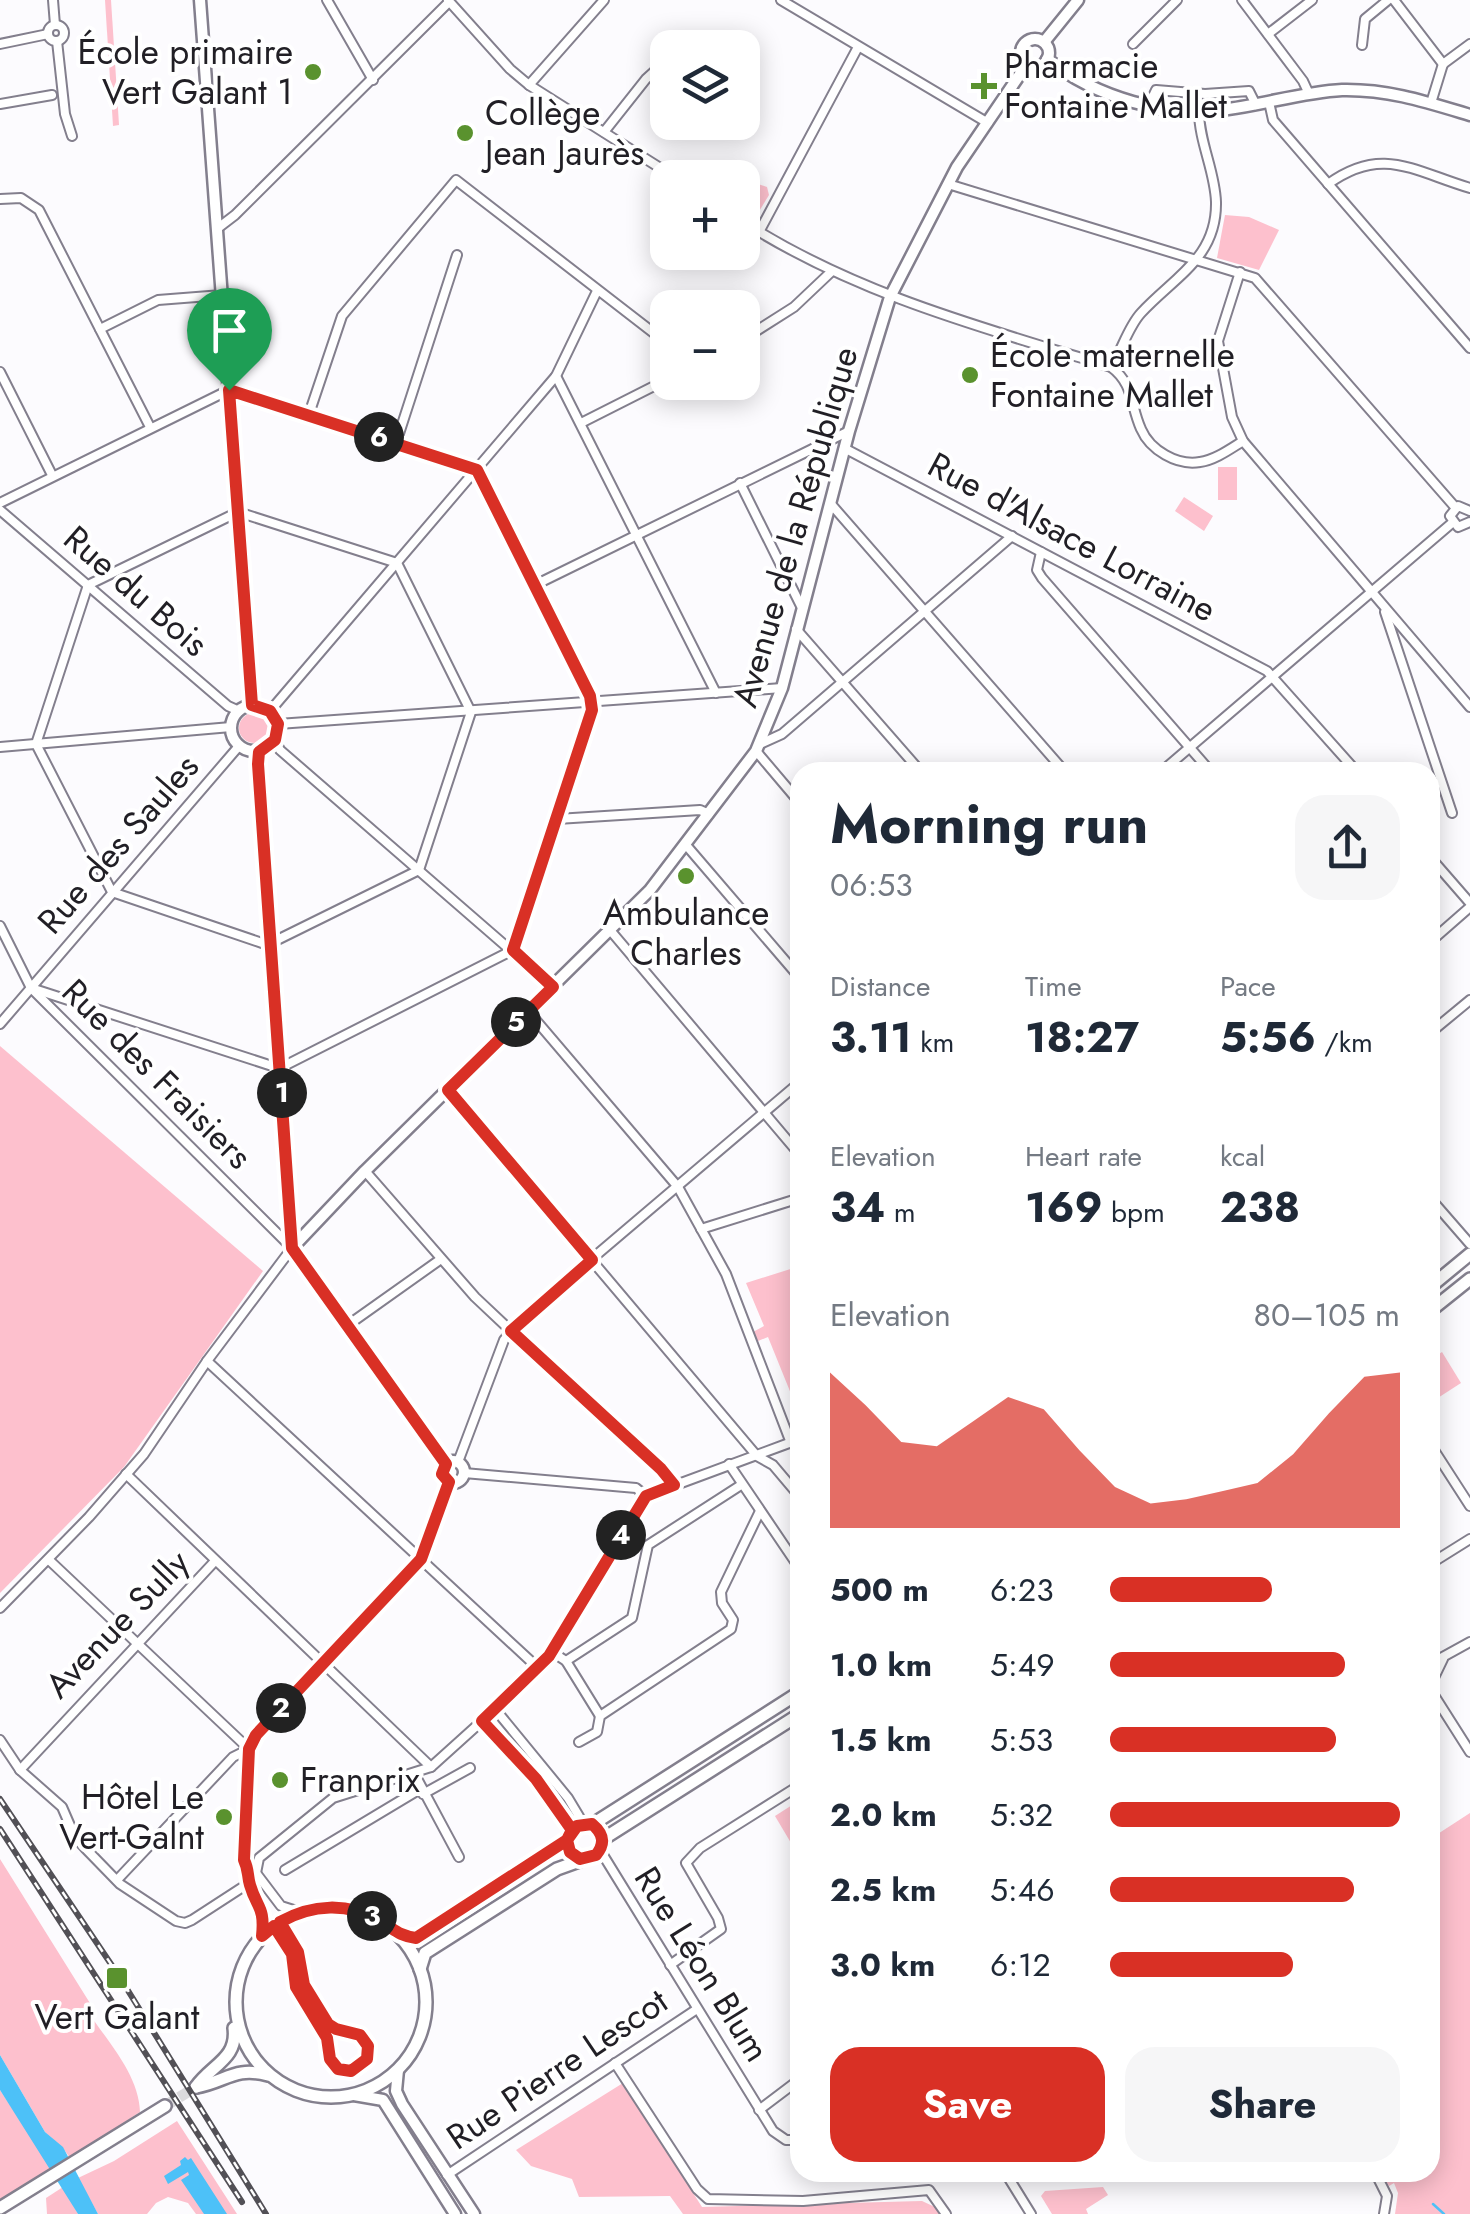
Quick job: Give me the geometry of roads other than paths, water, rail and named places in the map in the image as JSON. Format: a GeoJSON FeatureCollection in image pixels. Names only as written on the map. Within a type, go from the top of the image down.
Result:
{"type":"FeatureCollection","features":[{"type":"Feature","properties":{"kind":"main road"},"geometry":{"type":"LineString","coordinates":[[1440,1279],[1470,1254]]}},
{"type":"Feature","properties":{"kind":"main road"},"geometry":{"type":"LineString","coordinates":[[1440,1302],[1470,1279]]}},
{"type":"Feature","properties":{"kind":"main road"},"geometry":{"type":"LineString","coordinates":[[400,1936],[416,1938],[790,1698]]}},
{"type":"Feature","properties":{"kind":"main road"},"geometry":{"type":"LineString","coordinates":[[420,1968],[425,1953],[557,1869],[590,1858],[601,1845],[790,1721]]}},
{"type":"Feature","properties":{"kind":"main road"},"geometry":{"type":"LineString","coordinates":[[579,1830],[601,1845]]}},
{"type":"Feature","properties":{"kind":"main road"},"geometry":{"type":"LineString","coordinates":[[579,1830],[570,1852],[580,1859]]}},
{"type":"Feature","properties":{"kind":"main road"},"geometry":{"type":"LineString","coordinates":[[236,2014],[242,2038],[270,2076],[309,2096],[354,2095],[380,2084],[410,2056],[424,2023],[425,1986],[420,1968],[400,1936],[375,1918],[346,1908],[315,1908],[277,1924],[262,1936],[243,1964],[238,1980],[233,2050],[196,2088],[249,2070],[270,2076]]}},
{"type":"Feature","properties":{"kind":"main road"},"geometry":{"type":"LineString","coordinates":[[0,2208],[165,2106]]}},
{"type":"Feature","properties":{"kind":"street"},"geometry":{"type":"LineString","coordinates":[[0,44],[48,34],[55,25],[53,0]]}},
{"type":"Feature","properties":{"kind":"street"},"geometry":{"type":"LineString","coordinates":[[200,0],[252,705]]}},
{"type":"Feature","properties":{"kind":"street"},"geometry":{"type":"LineString","coordinates":[[327,0],[373,80]]}},
{"type":"Feature","properties":{"kind":"street"},"geometry":{"type":"LineString","coordinates":[[529,85],[604,0]]}},
{"type":"Feature","properties":{"kind":"street"},"geometry":{"type":"LineString","coordinates":[[781,0],[988,122]]}},
{"type":"Feature","properties":{"kind":"street"},"geometry":{"type":"LineString","coordinates":[[1133,44],[1177,0]]}},
{"type":"Feature","properties":{"kind":"street"},"geometry":{"type":"LineString","coordinates":[[1242,0],[1309,94]]}},
{"type":"Feature","properties":{"kind":"street"},"geometry":{"type":"LineString","coordinates":[[1268,34],[1312,0]]}},
{"type":"Feature","properties":{"kind":"street"},"geometry":{"type":"LineString","coordinates":[[1362,45],[1365,19],[1391,0],[1443,64]]}},
{"type":"Feature","properties":{"kind":"street"},"geometry":{"type":"LineString","coordinates":[[218,228],[236,215],[373,80],[448,1],[510,70],[650,161]]}},
{"type":"Feature","properties":{"kind":"street"},"geometry":{"type":"LineString","coordinates":[[1044,42],[1071,3]]}},
{"type":"Feature","properties":{"kind":"street"},"geometry":{"type":"LineString","coordinates":[[55,25],[64,32],[57,41],[65,114],[72,136]]}},
{"type":"Feature","properties":{"kind":"street"},"geometry":{"type":"LineString","coordinates":[[48,34],[57,41]]}},
{"type":"Feature","properties":{"kind":"street"},"geometry":{"type":"LineString","coordinates":[[1026,42],[1044,42],[1047,59],[1038,66],[1027,64],[1021,54],[1026,42]]}},
{"type":"Feature","properties":{"kind":"street"},"geometry":{"type":"LineString","coordinates":[[1431,102],[1443,64],[1470,44]]}},
{"type":"Feature","properties":{"kind":"street"},"geometry":{"type":"LineString","coordinates":[[760,228],[858,47]]}},
{"type":"Feature","properties":{"kind":"street"},"geometry":{"type":"LineString","coordinates":[[1047,59],[1080,80],[1148,107],[1200,111],[1362,90],[1408,96],[1470,115]]}},
{"type":"Feature","properties":{"kind":"street","name":"Avenue de la République"},"geometry":{"type":"LineString","coordinates":[[292,1248],[650,890],[758,748],[782,688],[844,448],[890,297],[948,184],[1027,64]]}},
{"type":"Feature","properties":{"kind":"street"},"geometry":{"type":"LineString","coordinates":[[604,132],[650,77]]}},
{"type":"Feature","properties":{"kind":"street"},"geometry":{"type":"LineString","coordinates":[[1148,107],[1156,90],[1249,92],[1256,105]]}},
{"type":"Feature","properties":{"kind":"street"},"geometry":{"type":"LineString","coordinates":[[0,104],[52,94]]}},
{"type":"Feature","properties":{"kind":"street"},"geometry":{"type":"LineString","coordinates":[[1269,102],[1274,120],[1470,348]]}},
{"type":"Feature","properties":{"kind":"street"},"geometry":{"type":"LineString","coordinates":[[1111,366],[1139,315],[1196,262],[1210,238],[1216,205],[1200,111]]}},
{"type":"Feature","properties":{"kind":"street"},"geometry":{"type":"LineString","coordinates":[[1328,184],[1349,168],[1382,162],[1470,188]]}},
{"type":"Feature","properties":{"kind":"street"},"geometry":{"type":"LineString","coordinates":[[309,414],[342,316],[456,180],[650,330]]}},
{"type":"Feature","properties":{"kind":"street"},"geometry":{"type":"LineString","coordinates":[[948,184],[1257,280],[1455,508],[1470,509]]}},
{"type":"Feature","properties":{"kind":"street"},"geometry":{"type":"LineString","coordinates":[[0,199],[28,200],[39,210],[150,427]]}},
{"type":"Feature","properties":{"kind":"street"},"geometry":{"type":"LineString","coordinates":[[760,233],[890,297],[1111,366],[1126,380],[1142,432],[1150,445],[1163,454],[1196,463],[1243,441]]}},
{"type":"Feature","properties":{"kind":"street"},"geometry":{"type":"LineString","coordinates":[[396,443],[457,255]]}},
{"type":"Feature","properties":{"kind":"street"},"geometry":{"type":"LineString","coordinates":[[760,329],[794,307],[832,271]]}},
{"type":"Feature","properties":{"kind":"street"},"geometry":{"type":"LineString","coordinates":[[1240,272],[1218,341],[1232,418],[1243,441],[1470,707]]}},
{"type":"Feature","properties":{"kind":"street"},"geometry":{"type":"LineString","coordinates":[[270,711],[556,376],[597,290]]}},
{"type":"Feature","properties":{"kind":"street"},"geometry":{"type":"LineString","coordinates":[[100,329],[158,300],[222,296]]}},
{"type":"Feature","properties":{"kind":"street"},"geometry":{"type":"LineString","coordinates":[[0,372],[52,475]]}},
{"type":"Feature","properties":{"kind":"street"},"geometry":{"type":"LineString","coordinates":[[556,376],[716,693]]}},
{"type":"Feature","properties":{"kind":"street"},"geometry":{"type":"LineString","coordinates":[[581,423],[650,388]]}},
{"type":"Feature","properties":{"kind":"street"},"geometry":{"type":"LineString","coordinates":[[0,506],[52,475],[229,390],[309,414],[477,470],[592,703],[513,950],[288,1064],[269,1066],[32,988]]}},
{"type":"Feature","properties":{"kind":"street"},"geometry":{"type":"LineString","coordinates":[[535,585],[849,431]]}},
{"type":"Feature","properties":{"kind":"street","name":"Rue d'Alsace Lorraine"},"geometry":{"type":"LineString","coordinates":[[844,448],[1273,676]]}},
{"type":"Feature","properties":{"kind":"street"},"geometry":{"type":"LineString","coordinates":[[740,484],[801,606]]}},
{"type":"Feature","properties":{"kind":"street"},"geometry":{"type":"LineString","coordinates":[[830,503],[1056,762]]}},
{"type":"Feature","properties":{"kind":"street","name":"Rue du Bois"},"geometry":{"type":"LineString","coordinates":[[0,506],[228,706],[239,710]]}},
{"type":"Feature","properties":{"kind":"street"},"geometry":{"type":"LineString","coordinates":[[1452,523],[1455,508]]}},
{"type":"Feature","properties":{"kind":"street"},"geometry":{"type":"LineString","coordinates":[[238,512],[397,562],[471,712],[419,870],[271,943],[112,892],[36,744],[88,586],[238,512]]}},
{"type":"Feature","properties":{"kind":"street"},"geometry":{"type":"LineString","coordinates":[[1173,762],[1452,523]]}},
{"type":"Feature","properties":{"kind":"street"},"geometry":{"type":"LineString","coordinates":[[1452,523],[1458,527],[1469,525]]}},
{"type":"Feature","properties":{"kind":"street"},"geometry":{"type":"LineString","coordinates":[[790,789],[758,748],[782,734],[1012,536]]}},
{"type":"Feature","properties":{"kind":"street"},"geometry":{"type":"LineString","coordinates":[[1041,552],[1037,570],[1042,578],[1202,762]]}},
{"type":"Feature","properties":{"kind":"street"},"geometry":{"type":"LineString","coordinates":[[1384,607],[1435,762]]}},
{"type":"Feature","properties":{"kind":"street"},"geometry":{"type":"LineString","coordinates":[[796,628],[913,762]]}},
{"type":"Feature","properties":{"kind":"street"},"geometry":{"type":"LineString","coordinates":[[1273,676],[1348,762]]}},
{"type":"Feature","properties":{"kind":"street"},"geometry":{"type":"LineString","coordinates":[[278,724],[782,688]]}},
{"type":"Feature","properties":{"kind":"street"},"geometry":{"type":"LineString","coordinates":[[259,752],[239,746],[231,727],[239,710],[252,705],[270,711],[278,724],[275,740],[280,750],[553,987]]}},
{"type":"Feature","properties":{"kind":"street"},"geometry":{"type":"LineString","coordinates":[[0,747],[231,727]]}},
{"type":"Feature","properties":{"kind":"street"},"geometry":{"type":"LineString","coordinates":[[259,752],[275,740]]}},
{"type":"Feature","properties":{"kind":"street","name":"Rue des Saules"},"geometry":{"type":"LineString","coordinates":[[0,1024],[239,746]]}},
{"type":"Feature","properties":{"kind":"street"},"geometry":{"type":"LineString","coordinates":[[259,752],[292,1248],[452,1463],[464,1473],[636,1488],[646,1496]]}},
{"type":"Feature","properties":{"kind":"street"},"geometry":{"type":"LineString","coordinates":[[1440,777],[1452,813]]}},
{"type":"Feature","properties":{"kind":"street"},"geometry":{"type":"LineString","coordinates":[[557,818],[700,810],[709,814]]}},
{"type":"Feature","properties":{"kind":"street"},"geometry":{"type":"LineString","coordinates":[[686,844],[790,966]]}},
{"type":"Feature","properties":{"kind":"street"},"geometry":{"type":"LineString","coordinates":[[1440,869],[1470,905],[1440,933]]}},
{"type":"Feature","properties":{"kind":"street","name":"Rue des Fraisiers"},"geometry":{"type":"LineString","coordinates":[[0,926],[32,988],[292,1248]]}},
{"type":"Feature","properties":{"kind":"street"},"geometry":{"type":"LineString","coordinates":[[610,930],[790,1142]]}},
{"type":"Feature","properties":{"kind":"street"},"geometry":{"type":"LineString","coordinates":[[1440,1025],[1470,1000]]}},
{"type":"Feature","properties":{"kind":"street"},"geometry":{"type":"LineString","coordinates":[[528,1012],[678,1186],[726,1274],[790,1429]]}},
{"type":"Feature","properties":{"kind":"street"},"geometry":{"type":"LineString","coordinates":[[448,1090],[757,1456],[773,1465],[790,1485]]}},
{"type":"Feature","properties":{"kind":"street"},"geometry":{"type":"LineString","coordinates":[[464,1473],[459,1482],[449,1482],[442,1474],[452,1463],[511,1331],[790,1091]]}},
{"type":"Feature","properties":{"kind":"street"},"geometry":{"type":"LineString","coordinates":[[365,1172],[511,1331],[674,1485]]}},
{"type":"Feature","properties":{"kind":"street"},"geometry":{"type":"LineString","coordinates":[[701,1229],[790,1201]]}},
{"type":"Feature","properties":{"kind":"street"},"geometry":{"type":"LineString","coordinates":[[290,1210],[312,1224]]}},
{"type":"Feature","properties":{"kind":"street"},"geometry":{"type":"LineString","coordinates":[[1440,1210],[1470,1244]]}},
{"type":"Feature","properties":{"kind":"street"},"geometry":{"type":"LineString","coordinates":[[0,1608],[144,1454],[207,1361],[292,1248]]}},
{"type":"Feature","properties":{"kind":"street"},"geometry":{"type":"LineString","coordinates":[[348,1326],[441,1259]]}},
{"type":"Feature","properties":{"kind":"street"},"geometry":{"type":"LineString","coordinates":[[207,1361],[536,1668]]}},
{"type":"Feature","properties":{"kind":"street"},"geometry":{"type":"LineString","coordinates":[[0,1740],[20,1770],[62,1807],[75,1837],[117,1880],[160,1912],[185,1923],[252,1877],[258,1858],[332,1798],[431,1766],[495,1709],[552,1652],[646,1496],[790,1443]]}},
{"type":"Feature","properties":{"kind":"street"},"geometry":{"type":"LineString","coordinates":[[1440,1460],[1470,1506]]}},
{"type":"Feature","properties":{"kind":"street"},"geometry":{"type":"LineString","coordinates":[[729,1464],[790,1554]]}},
{"type":"Feature","properties":{"kind":"street"},"geometry":{"type":"LineString","coordinates":[[126,1474],[431,1766]]}},
{"type":"Feature","properties":{"kind":"street"},"geometry":{"type":"LineString","coordinates":[[262,1936],[264,1916],[244,1850],[249,1749],[256,1735],[421,1559],[449,1482]]}},
{"type":"Feature","properties":{"kind":"street"},"geometry":{"type":"LineString","coordinates":[[566,1661],[632,1618],[648,1544],[741,1485]]}},
{"type":"Feature","properties":{"kind":"street"},"geometry":{"type":"LineString","coordinates":[[600,1716],[731,1630],[733,1620],[722,1603],[721,1592],[760,1511]]}},
{"type":"Feature","properties":{"kind":"street"},"geometry":{"type":"LineString","coordinates":[[1440,1558],[1470,1539]]}},
{"type":"Feature","properties":{"kind":"street"},"geometry":{"type":"LineString","coordinates":[[48,1560],[249,1749]]}},
{"type":"Feature","properties":{"kind":"street","name":"Avenue Sully"},"geometry":{"type":"LineString","coordinates":[[20,1770],[215,1561]]}},
{"type":"Feature","properties":{"kind":"street"},"geometry":{"type":"LineString","coordinates":[[1440,1660],[1470,1642]]}},
{"type":"Feature","properties":{"kind":"street"},"geometry":{"type":"LineString","coordinates":[[552,1652],[566,1661],[600,1716],[597,1732],[579,1742]]}},
{"type":"Feature","properties":{"kind":"street"},"geometry":{"type":"LineString","coordinates":[[1440,1666],[1443,1659]]}},
{"type":"Feature","properties":{"kind":"street"},"geometry":{"type":"LineString","coordinates":[[1440,1704],[1470,1752]]}},
{"type":"Feature","properties":{"kind":"street"},"geometry":{"type":"LineString","coordinates":[[495,1709],[568,1798],[579,1830]]}},
{"type":"Feature","properties":{"kind":"street"},"geometry":{"type":"LineString","coordinates":[[482,1721],[579,1830]]}},
{"type":"Feature","properties":{"kind":"street"},"geometry":{"type":"LineString","coordinates":[[117,1880],[233,1757],[249,1749]]}},
{"type":"Feature","properties":{"kind":"street"},"geometry":{"type":"LineString","coordinates":[[285,1870],[470,1768]]}},
{"type":"Feature","properties":{"kind":"street"},"geometry":{"type":"LineString","coordinates":[[414,1773],[459,1857]]}},
{"type":"Feature","properties":{"kind":"street"},"geometry":{"type":"LineString","coordinates":[[670,1965],[721,1929],[686,1863],[700,1848],[790,1790]]}},
{"type":"Feature","properties":{"kind":"street","name":"Rue Léon Blum"},"geometry":{"type":"LineString","coordinates":[[601,1845],[759,2110],[780,2137],[790,2138]]}},
{"type":"Feature","properties":{"kind":"street"},"geometry":{"type":"LineString","coordinates":[[252,1877],[282,1906],[300,1912]]}},
{"type":"Feature","properties":{"kind":"street"},"geometry":{"type":"LineString","coordinates":[[277,1924],[298,1952],[304,1985],[328,2024],[354,2032],[364,2040],[368,2052],[358,2068],[344,2071],[333,2064],[327,2038],[296,1987],[292,1954],[277,1924]]}},
{"type":"Feature","properties":{"kind":"street","name":"Rue Pierre Lescot"},"geometry":{"type":"LineString","coordinates":[[446,2175],[697,2009]]}},
{"type":"Feature","properties":{"kind":"street"},"geometry":{"type":"LineString","coordinates":[[615,2063],[708,2200],[804,2201],[929,2190],[946,2214]]}},
{"type":"Feature","properties":{"kind":"street"},"geometry":{"type":"LineString","coordinates":[[398,2070],[396,2091],[402,2104],[474,2214]]}},
{"type":"Feature","properties":{"kind":"street"},"geometry":{"type":"LineString","coordinates":[[759,2110],[790,2087]]}},
{"type":"Feature","properties":{"kind":"street"},"geometry":{"type":"LineString","coordinates":[[354,2095],[383,2100],[455,2214]]}},
{"type":"Feature","properties":{"kind":"street"},"geometry":{"type":"LineString","coordinates":[[435,2182],[446,2175]]}},
{"type":"Feature","properties":{"kind":"street"},"geometry":{"type":"LineString","coordinates":[[1010,2182],[1030,2214]]}},
{"type":"Feature","properties":{"kind":"street"},"geometry":{"type":"LineString","coordinates":[[1380,2182],[1387,2196],[1384,2214]]}},
{"type":"Feature","properties":{"kind":"water"},"geometry":{"type":"Polygon","coordinates":[[[0,2055],[45,2132],[63,2147],[98,2214],[78,2214],[0,2090],[0,2055]]]}},
{"type":"Feature","properties":{"kind":"water"},"geometry":{"type":"Polygon","coordinates":[[[185,2157],[191,2158],[227,2214],[204,2214],[181,2180],[188,2172],[168,2184],[164,2176],[181,2165],[185,2157]]]}},
{"type":"Feature","properties":{"kind":"waterway"},"geometry":{"type":"LineString","coordinates":[[1433,2204],[1444,2214]]}},
{"type":"Feature","properties":{"kind":"tunnel"},"geometry":{"type":"LineString","coordinates":[[165,2106],[196,2087]]}},
{"type":"Feature","properties":{"kind":"railway"},"geometry":{"type":"LineString","coordinates":[[0,1799],[119,1976],[266,2214]]}},
{"type":"Feature","properties":{"kind":"railway"},"geometry":{"type":"LineString","coordinates":[[0,1829],[242,2202]]}},
{"type":"Feature","properties":{"kind":"place","name":"École primaire Vert Galant 1"},"geometry":{"type":"Point","coordinates":[313,72]}},
{"type":"Feature","properties":{"kind":"place","name":"Pharmacie Fontaine Mallet"},"geometry":{"type":"Point","coordinates":[984,86]}},
{"type":"Feature","properties":{"kind":"place","name":"Collège Jean Jaurès"},"geometry":{"type":"Point","coordinates":[465,133]}},
{"type":"Feature","properties":{"kind":"place","name":"École maternelle Fontaine Mallet"},"geometry":{"type":"Point","coordinates":[970,375]}},
{"type":"Feature","properties":{"kind":"place","name":"Ambulance Charles"},"geometry":{"type":"Point","coordinates":[686,876]}},
{"type":"Feature","properties":{"kind":"place","name":"Franprix"},"geometry":{"type":"Point","coordinates":[280,1780]}},
{"type":"Feature","properties":{"kind":"place","name":"Hôtel Le Vert-Galnt"},"geometry":{"type":"Point","coordinates":[224,1817]}},
{"type":"Feature","properties":{"kind":"place","name":"Vert Galant"},"geometry":{"type":"Point","coordinates":[117,1978]}}]}
